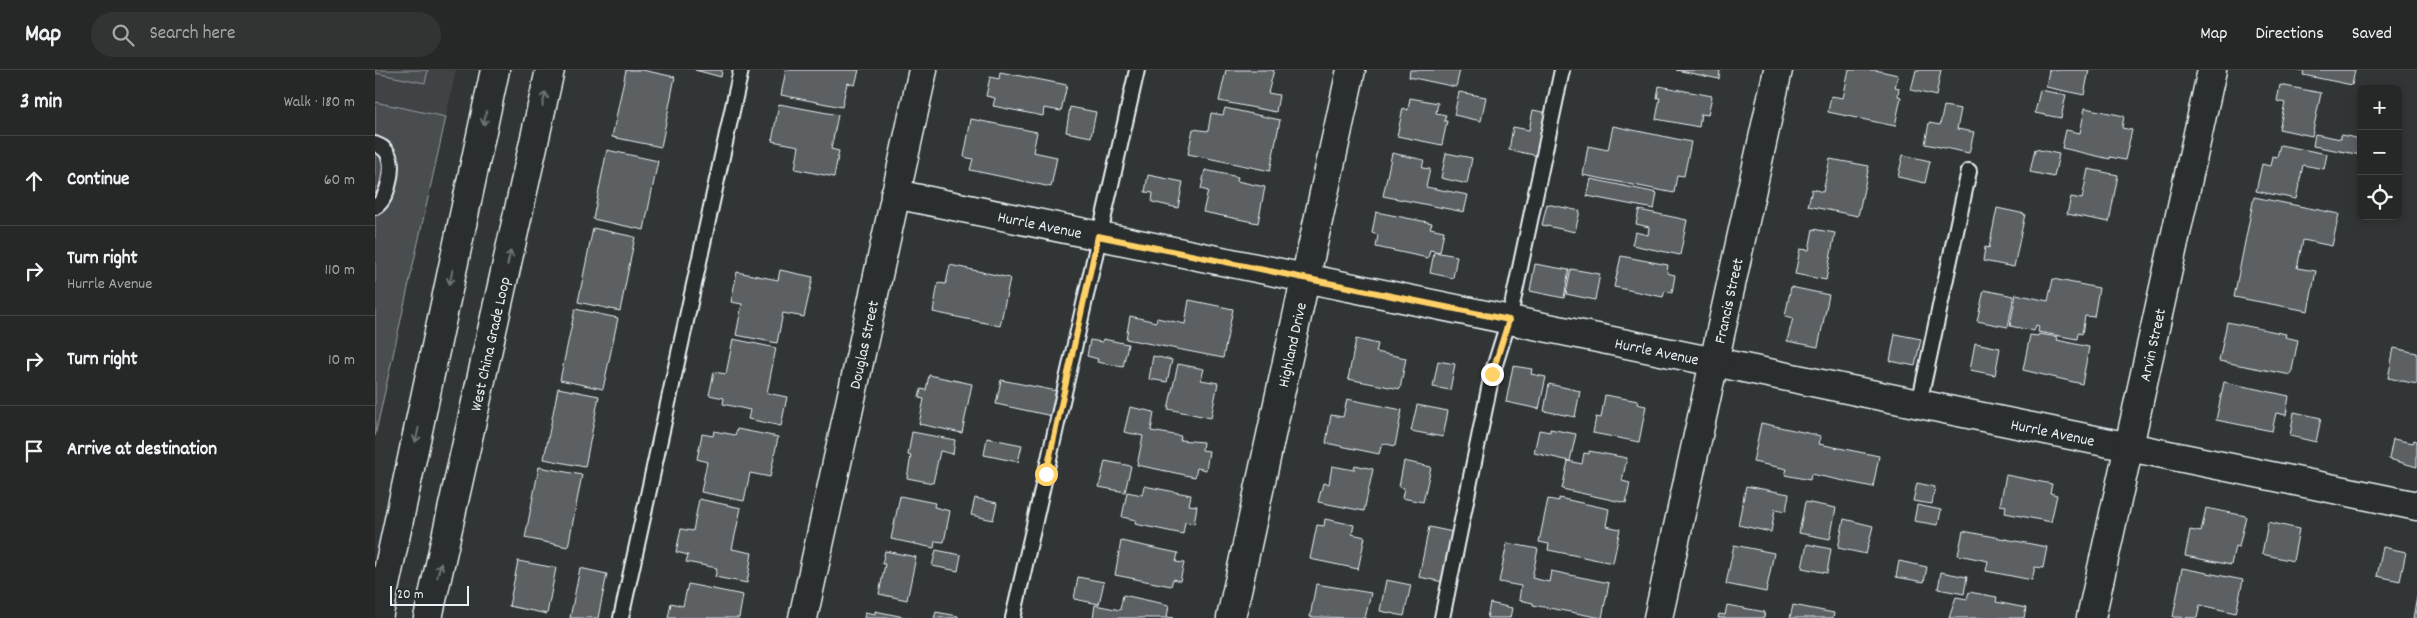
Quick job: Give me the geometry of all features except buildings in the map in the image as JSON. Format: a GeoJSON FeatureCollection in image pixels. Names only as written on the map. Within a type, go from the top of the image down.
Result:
{"type":"FeatureCollection","features":[{"type":"Feature","properties":{"kind":"street"},"geometry":{"type":"LineString","coordinates":[[378,618],[495,70]]}},
{"type":"Feature","properties":{"kind":"street","name":"West China Grade Loop"},"geometry":{"type":"LineString","coordinates":[[428,618],[551,70]]}},
{"type":"Feature","properties":{"kind":"street","name":"Douglas Street"},"geometry":{"type":"LineString","coordinates":[[803,618],[923,70]]}},
{"type":"Feature","properties":{"kind":"street","name":"Highland Drive"},"geometry":{"type":"LineString","coordinates":[[1231,618],[1351,70]]}},
{"type":"Feature","properties":{"kind":"street","name":"Francis Street"},"geometry":{"type":"LineString","coordinates":[[1658,618],[1778,70]]}},
{"type":"Feature","properties":{"kind":"street","name":"Arvin Street"},"geometry":{"type":"LineString","coordinates":[[2091,618],[2212,70]]}},
{"type":"Feature","properties":{"kind":"street","name":"Hurrle Avenue"},"geometry":{"type":"LineString","coordinates":[[895,194],[2417,506]]}},
{"type":"Feature","properties":{"kind":"lane"},"geometry":{"type":"LineString","coordinates":[[621,618],[741,70]]}},
{"type":"Feature","properties":{"kind":"lane"},"geometry":{"type":"LineString","coordinates":[[1013,618],[1137,70]]}},
{"type":"Feature","properties":{"kind":"lane"},"geometry":{"type":"LineString","coordinates":[[1442,618],[1492,374],[1509,320],[1563,70]]}},
{"type":"Feature","properties":{"kind":"lane"},"geometry":{"type":"LineString","coordinates":[[375,144],[389,154],[391,164],[384,197],[375,207]]}},
{"type":"Feature","properties":{"kind":"lane"},"geometry":{"type":"LineString","coordinates":[[1919,404],[1969,171]]}},
{"type":"Feature","properties":{"kind":"shaded area"},"geometry":{"type":"Polygon","coordinates":[[[375,70],[456,70],[446,117],[375,102],[375,70]]]}},
{"type":"Feature","properties":{"kind":"shaded area"},"geometry":{"type":"Polygon","coordinates":[[[375,70],[428,70],[425,83],[375,73],[375,70]]]}},
{"type":"Feature","properties":{"kind":"shaded area"},"geometry":{"type":"Polygon","coordinates":[[[375,102],[446,117],[375,436],[375,102]]]}},
{"type":"Feature","properties":{"kind":"route"},"geometry":{"type":"LineString","coordinates":[[1046,474],[1098,236],[1509,320],[1492,374]]}}]}
